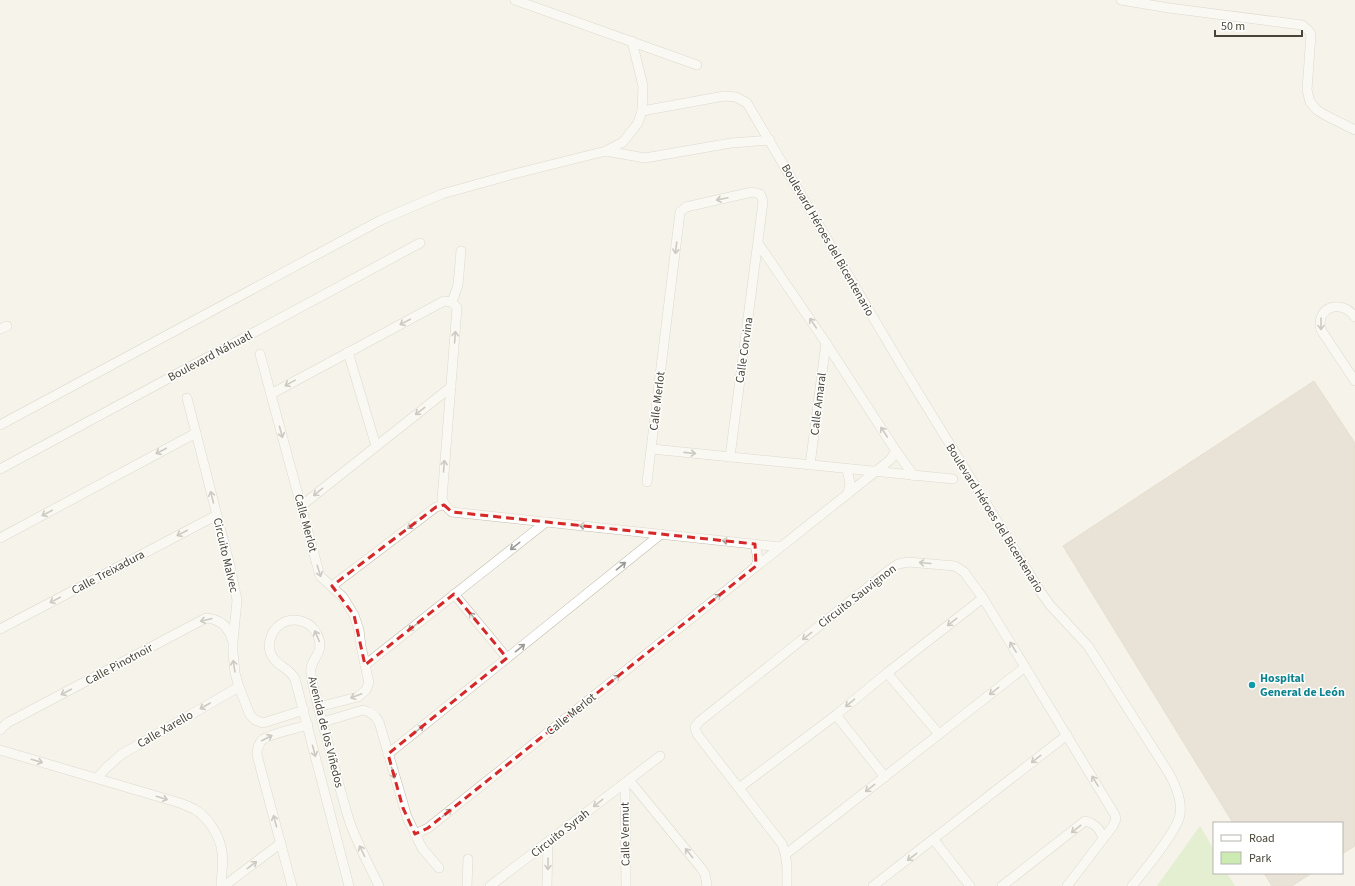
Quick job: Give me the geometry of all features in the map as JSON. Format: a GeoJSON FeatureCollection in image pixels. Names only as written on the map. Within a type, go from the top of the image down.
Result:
{"type":"FeatureCollection","features":[{"type":"Feature","properties":{"kind":"street"},"geometry":{"type":"LineString","coordinates":[[515,0],[697,65]]}},
{"type":"Feature","properties":{"kind":"street"},"geometry":{"type":"LineString","coordinates":[[1121,0],[1169,8],[1302,25],[1310,31],[1311,34],[1307,90],[1310,102],[1317,110],[1325,115],[1355,130]]}},
{"type":"Feature","properties":{"kind":"street"},"geometry":{"type":"LineString","coordinates":[[0,426],[341,240],[381,220],[442,194],[606,151],[623,142],[638,124],[642,111],[643,86],[632,41]]}},
{"type":"Feature","properties":{"kind":"street","name":"Boulevard Héroes del Bicentenario"},"geometry":{"type":"LineString","coordinates":[[642,111],[724,96],[736,96],[747,103],[900,363],[1040,591],[1050,605],[1088,646],[1170,775],[1178,791],[1180,815],[1168,838],[1132,886]]}},
{"type":"Feature","properties":{"kind":"street"},"geometry":{"type":"LineString","coordinates":[[606,151],[645,158],[731,143],[770,140]]}},
{"type":"Feature","properties":{"kind":"street","name":"Calle Merlot"},"geometry":{"type":"LineString","coordinates":[[647,482],[680,212],[686,207],[752,192],[760,194]]}},
{"type":"Feature","properties":{"kind":"street","name":"Calle Corvina"},"geometry":{"type":"LineString","coordinates":[[730,457],[763,202],[760,194]]}},
{"type":"Feature","properties":{"kind":"street","name":"Boulevard Náhuatl"},"geometry":{"type":"LineString","coordinates":[[0,469],[420,243]]}},
{"type":"Feature","properties":{"kind":"street"},"geometry":{"type":"LineString","coordinates":[[758,243],[914,476]]}},
{"type":"Feature","properties":{"kind":"street"},"geometry":{"type":"LineString","coordinates":[[452,302],[458,285],[461,251]]}},
{"type":"Feature","properties":{"kind":"street"},"geometry":{"type":"LineString","coordinates":[[271,394],[444,301],[452,302],[457,308],[442,499],[444,505],[452,512],[780,547]]}},
{"type":"Feature","properties":{"kind":"street"},"geometry":{"type":"LineString","coordinates":[[1355,317],[1348,309],[1335,306],[1326,310],[1322,315],[1320,323],[1321,330],[1355,381]]}},
{"type":"Feature","properties":{"kind":"street","name":"Calle Amaral"},"geometry":{"type":"LineString","coordinates":[[810,465],[826,343]]}},
{"type":"Feature","properties":{"kind":"street"},"geometry":{"type":"LineString","coordinates":[[348,352],[376,446]]}},
{"type":"Feature","properties":{"kind":"street","name":"Calle Merlot"},"geometry":{"type":"LineString","coordinates":[[260,354],[320,576],[343,597],[354,614],[359,630],[369,683],[366,690],[358,697],[318,707]]}},
{"type":"Feature","properties":{"kind":"street"},"geometry":{"type":"LineString","coordinates":[[301,506],[451,387]]}},
{"type":"Feature","properties":{"kind":"street","name":"Circuito Malvec"},"geometry":{"type":"LineString","coordinates":[[187,398],[230,566],[237,600],[233,641],[234,661],[239,687],[250,715],[258,722],[263,722],[304,710]]}},
{"type":"Feature","properties":{"kind":"street"},"geometry":{"type":"LineString","coordinates":[[0,538],[196,433]]}},
{"type":"Feature","properties":{"kind":"street"},"geometry":{"type":"LineString","coordinates":[[652,449],[954,479]]}},
{"type":"Feature","properties":{"kind":"street"},"geometry":{"type":"LineString","coordinates":[[876,472],[890,460],[896,451]]}},
{"type":"Feature","properties":{"kind":"street"},"geometry":{"type":"LineString","coordinates":[[847,469],[850,482],[848,494]]}},
{"type":"Feature","properties":{"kind":"street","name":"Calle Merlot"},"geometry":{"type":"LineString","coordinates":[[415,834],[428,828],[876,472]]}},
{"type":"Feature","properties":{"kind":"street"},"geometry":{"type":"LineString","coordinates":[[332,586],[436,507],[444,505]]}},
{"type":"Feature","properties":{"kind":"street","name":"Calle Treixadura"},"geometry":{"type":"LineString","coordinates":[[0,629],[217,515]]}},
{"type":"Feature","properties":{"kind":"street"},"geometry":{"type":"LineString","coordinates":[[365,665],[546,522]]}},
{"type":"Feature","properties":{"kind":"street"},"geometry":{"type":"LineString","coordinates":[[388,754],[661,534]]}},
{"type":"Feature","properties":{"kind":"street"},"geometry":{"type":"LineString","coordinates":[[755,544],[758,559],[756,566]]}},
{"type":"Feature","properties":{"kind":"street","name":"Circuito Sauvignon"},"geometry":{"type":"LineString","coordinates":[[787,886],[788,865],[782,844],[698,734],[696,727],[697,723],[893,567],[898,564],[908,562],[958,567],[964,572],[983,598],[1115,815],[1115,823],[1067,886]]}},
{"type":"Feature","properties":{"kind":"street"},"geometry":{"type":"LineString","coordinates":[[454,594],[507,658]]}},
{"type":"Feature","properties":{"kind":"street"},"geometry":{"type":"LineString","coordinates":[[739,788],[836,715],[983,598]]}},
{"type":"Feature","properties":{"kind":"street","name":"Calle Pinotnoir"},"geometry":{"type":"LineString","coordinates":[[0,730],[7,723],[206,618],[218,620],[225,625],[233,641]]}},
{"type":"Feature","properties":{"kind":"street","name":"Avenida de los Viñedos"},"geometry":{"type":"LineString","coordinates":[[349,886],[295,679],[292,673],[273,658],[271,652],[270,640],[272,633],[281,624],[288,621],[300,621],[307,623],[316,632],[319,638],[319,652],[317,658],[311,665],[310,672],[318,707],[350,822],[359,846],[380,886]]}},
{"type":"Feature","properties":{"kind":"street"},"geometry":{"type":"LineString","coordinates":[[786,854],[1025,667]]}},
{"type":"Feature","properties":{"kind":"street"},"geometry":{"type":"LineString","coordinates":[[887,673],[939,734]]}},
{"type":"Feature","properties":{"kind":"street","name":"Calle Xarello"},"geometry":{"type":"LineString","coordinates":[[97,778],[122,754],[239,687]]}},
{"type":"Feature","properties":{"kind":"street"},"geometry":{"type":"LineString","coordinates":[[323,722],[363,710],[373,714],[379,722],[403,808],[422,848],[439,868]]}},
{"type":"Feature","properties":{"kind":"street"},"geometry":{"type":"LineString","coordinates":[[836,715],[885,777]]}},
{"type":"Feature","properties":{"kind":"street"},"geometry":{"type":"LineString","coordinates":[[292,886],[257,755],[257,750],[259,744],[265,738],[308,725]]}},
{"type":"Feature","properties":{"kind":"street"},"geometry":{"type":"LineString","coordinates":[[873,886],[1067,735]]}},
{"type":"Feature","properties":{"kind":"street"},"geometry":{"type":"LineString","coordinates":[[0,750],[180,803],[195,810],[210,824],[218,837],[222,852],[222,886]]}},
{"type":"Feature","properties":{"kind":"street","name":"Circuito Syrah"},"geometry":{"type":"LineString","coordinates":[[490,886],[660,756]]}},
{"type":"Feature","properties":{"kind":"street"},"geometry":{"type":"LineString","coordinates":[[627,781],[701,868],[705,874],[707,886]]}},
{"type":"Feature","properties":{"kind":"street","name":"Calle Vermut"},"geometry":{"type":"LineString","coordinates":[[626,886],[627,781]]}},
{"type":"Feature","properties":{"kind":"street"},"geometry":{"type":"LineString","coordinates":[[1002,886],[1085,821],[1094,823],[1100,829],[1103,838]]}},
{"type":"Feature","properties":{"kind":"street"},"geometry":{"type":"LineString","coordinates":[[934,840],[970,886]]}},
{"type":"Feature","properties":{"kind":"street"},"geometry":{"type":"LineString","coordinates":[[547,886],[548,842]]}},
{"type":"Feature","properties":{"kind":"street"},"geometry":{"type":"LineString","coordinates":[[222,886],[281,843]]}},
{"type":"Feature","properties":{"kind":"street"},"geometry":{"type":"LineString","coordinates":[[467,886],[468,859]]}},
{"type":"Feature","properties":{"kind":"highlighted area"},"geometry":{"type":"Polygon","coordinates":[[[444,505],[452,512],[755,544],[756,566],[428,828],[415,834],[403,808],[388,754],[507,658],[454,594],[365,665],[354,615],[332,586],[436,507],[444,505]]]}},
{"type":"Feature","properties":{"kind":"green space"},"geometry":{"type":"Polygon","coordinates":[[[1200,826],[1213,848],[1213,874],[1228,874],[1235,886],[1157,886],[1200,826]]]}},
{"type":"Feature","properties":{"kind":"building","name":"Hospital General de León"},"geometry":{"type":"Polygon","coordinates":[[[1314,381],[1355,443],[1355,846],[1343,853],[1343,822],[1232,822],[1063,546],[1314,381]]]}},
{"type":"Feature","properties":{"kind":"building"},"geometry":{"type":"Polygon","coordinates":[[[1265,874],[1310,874],[1292,886],[1272,886],[1265,874]]]}},
{"type":"Feature","properties":{"kind":"place","name":"Hospital General de León"},"geometry":{"type":"Point","coordinates":[1252,685]}}]}
